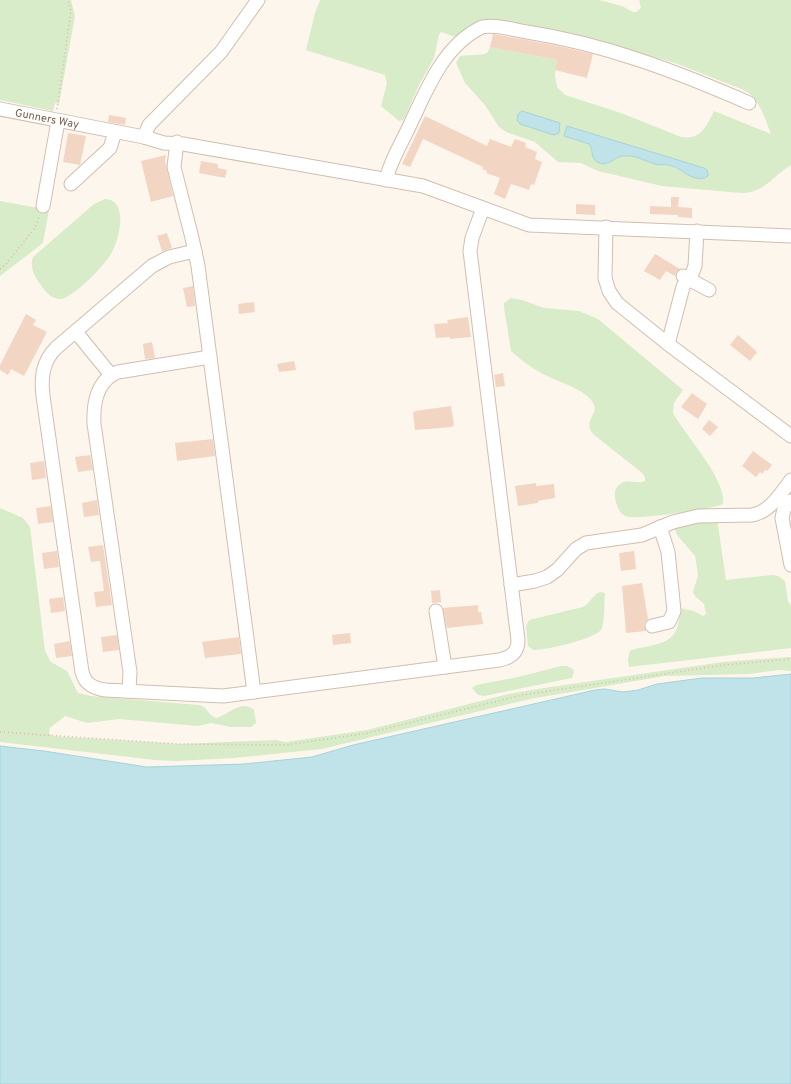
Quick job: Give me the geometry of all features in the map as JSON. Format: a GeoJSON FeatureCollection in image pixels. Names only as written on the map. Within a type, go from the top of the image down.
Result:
{"type":"FeatureCollection","features":[{"type":"Feature","properties":{"kind":"street"},"geometry":{"type":"LineString","coordinates":[[142,136],[151,123],[221,52],[258,0]]}},
{"type":"Feature","properties":{"kind":"street"},"geometry":{"type":"LineString","coordinates":[[386,180],[393,161],[438,68],[456,48],[482,27],[506,28],[584,43],[680,73],[749,103]]}},
{"type":"Feature","properties":{"kind":"street","name":"Gunners Way"},"geometry":{"type":"LineString","coordinates":[[0,109],[142,136],[164,143],[179,143],[433,189],[529,225],[606,227],[791,236]]}},
{"type":"Feature","properties":{"kind":"street"},"geometry":{"type":"LineString","coordinates":[[42,206],[58,121]]}},
{"type":"Feature","properties":{"kind":"street"},"geometry":{"type":"LineString","coordinates":[[71,184],[110,148],[115,132]]}},
{"type":"Feature","properties":{"kind":"street"},"geometry":{"type":"LineString","coordinates":[[179,143],[174,167],[195,251],[254,692]]}},
{"type":"Feature","properties":{"kind":"street"},"geometry":{"type":"LineString","coordinates":[[195,251],[173,256],[155,264],[49,356],[42,379],[81,664],[83,676],[89,684],[100,689],[212,696],[254,692],[502,659],[514,653],[518,640],[470,251],[472,238],[483,208]]}},
{"type":"Feature","properties":{"kind":"street"},"geometry":{"type":"LineString","coordinates":[[606,227],[604,271],[609,292],[624,310],[791,436]]}},
{"type":"Feature","properties":{"kind":"street"},"geometry":{"type":"LineString","coordinates":[[668,344],[686,277],[695,266],[697,231]]}},
{"type":"Feature","properties":{"kind":"street"},"geometry":{"type":"LineString","coordinates":[[686,277],[709,290]]}},
{"type":"Feature","properties":{"kind":"street"},"geometry":{"type":"LineString","coordinates":[[76,332],[111,375]]}},
{"type":"Feature","properties":{"kind":"street"},"geometry":{"type":"LineString","coordinates":[[129,691],[130,672],[94,424],[94,409],[98,391],[111,375],[124,371],[210,357]]}},
{"type":"Feature","properties":{"kind":"street"},"geometry":{"type":"LineString","coordinates":[[512,585],[544,578],[557,570],[576,549],[586,543],[642,535],[682,519],[703,515],[752,515],[759,513],[772,503],[791,480]]}},
{"type":"Feature","properties":{"kind":"street"},"geometry":{"type":"LineString","coordinates":[[791,501],[784,509],[782,516],[791,565]]}},
{"type":"Feature","properties":{"kind":"street"},"geometry":{"type":"LineString","coordinates":[[652,626],[669,622],[674,611],[668,552],[660,527]]}},
{"type":"Feature","properties":{"kind":"street"},"geometry":{"type":"LineString","coordinates":[[436,611],[445,667]]}},
{"type":"Feature","properties":{"kind":"path"},"geometry":{"type":"LineString","coordinates":[[58,121],[57,105],[71,11],[68,0]]}},
{"type":"Feature","properties":{"kind":"path"},"geometry":{"type":"LineString","coordinates":[[0,269],[6,264],[35,228],[42,206]]}},
{"type":"Feature","properties":{"kind":"path"},"geometry":{"type":"LineString","coordinates":[[0,732],[179,744],[286,745],[368,733],[522,695],[724,664],[791,659]]}},
{"type":"Feature","properties":{"kind":"green space"},"geometry":{"type":"Polygon","coordinates":[[[0,0],[71,0],[75,16],[59,104],[55,103],[53,111],[0,100],[0,0]]]}},
{"type":"Feature","properties":{"kind":"green space"},"geometry":{"type":"Polygon","coordinates":[[[320,0],[599,0],[622,6],[636,12],[641,8],[639,0],[791,0],[791,165],[762,187],[749,192],[741,193],[662,186],[598,171],[581,163],[558,162],[535,142],[506,132],[499,127],[485,105],[465,83],[456,63],[460,56],[485,54],[488,52],[490,47],[557,60],[555,75],[557,87],[565,95],[621,113],[681,137],[693,136],[702,131],[714,111],[771,134],[758,104],[750,94],[744,90],[675,63],[573,34],[503,20],[483,22],[467,29],[455,37],[441,32],[434,58],[419,85],[405,117],[403,120],[399,121],[381,106],[387,83],[385,75],[306,50],[315,13],[320,0]],[[577,129],[571,139],[589,144],[593,155],[607,164],[621,156],[628,155],[661,165],[669,165],[690,176],[704,168],[641,150],[577,129]]]}},
{"type":"Feature","properties":{"kind":"green space"},"geometry":{"type":"Polygon","coordinates":[[[105,199],[112,201],[117,205],[120,219],[120,228],[116,244],[110,256],[90,279],[73,293],[60,299],[49,295],[39,282],[32,268],[33,257],[94,204],[105,199]]]}},
{"type":"Feature","properties":{"kind":"green space"},"geometry":{"type":"Polygon","coordinates":[[[0,201],[49,210],[43,243],[0,276],[0,201]]]}},
{"type":"Feature","properties":{"kind":"green space"},"geometry":{"type":"Polygon","coordinates":[[[511,298],[522,300],[544,308],[579,311],[598,319],[683,390],[674,403],[673,413],[712,470],[719,483],[723,504],[692,511],[647,517],[629,517],[622,514],[615,500],[616,488],[622,483],[628,481],[645,481],[645,477],[641,472],[593,434],[590,429],[590,421],[595,409],[591,399],[578,390],[537,371],[511,351],[504,303],[511,298]]]}},
{"type":"Feature","properties":{"kind":"green space"},"geometry":{"type":"Polygon","coordinates":[[[0,508],[23,518],[30,527],[45,651],[51,662],[67,671],[78,693],[91,696],[199,705],[212,716],[217,718],[236,708],[245,706],[254,710],[256,723],[251,727],[231,727],[211,723],[198,726],[119,719],[87,723],[65,716],[50,728],[49,733],[52,736],[179,744],[276,740],[286,742],[367,730],[508,694],[723,662],[791,657],[791,671],[779,670],[749,674],[665,676],[530,699],[322,749],[233,758],[176,761],[155,760],[0,742],[0,508]]]}},
{"type":"Feature","properties":{"kind":"green space"},"geometry":{"type":"Polygon","coordinates":[[[717,518],[726,580],[772,575],[778,576],[785,581],[788,601],[791,606],[791,648],[629,667],[628,659],[630,651],[668,640],[676,632],[680,608],[694,611],[703,616],[706,614],[704,604],[695,596],[693,592],[698,575],[695,556],[677,535],[674,526],[717,518]]]}},
{"type":"Feature","properties":{"kind":"green space"},"geometry":{"type":"Polygon","coordinates":[[[601,592],[605,593],[603,623],[601,630],[596,634],[579,641],[548,648],[533,650],[528,646],[526,626],[529,620],[583,607],[596,594],[601,592]]]}},
{"type":"Feature","properties":{"kind":"green space"},"geometry":{"type":"Polygon","coordinates":[[[561,666],[567,666],[573,669],[574,672],[572,678],[484,696],[478,695],[472,688],[476,685],[518,677],[561,666]]]}},
{"type":"Feature","properties":{"kind":"water"},"geometry":{"type":"Polygon","coordinates":[[[522,111],[560,123],[559,133],[554,135],[520,124],[517,120],[518,114],[522,111]]]}},
{"type":"Feature","properties":{"kind":"water"},"geometry":{"type":"Polygon","coordinates":[[[567,126],[704,168],[707,170],[708,176],[703,178],[693,177],[673,166],[659,165],[632,156],[623,156],[610,162],[603,164],[599,163],[595,160],[589,144],[564,136],[567,126]]]}},
{"type":"Feature","properties":{"kind":"water"},"geometry":{"type":"Polygon","coordinates":[[[791,674],[791,1084],[0,1084],[0,746],[44,751],[147,767],[244,764],[312,757],[353,745],[595,690],[605,689],[623,692],[638,690],[657,684],[702,678],[753,678],[791,674]]]}},
{"type":"Feature","properties":{"kind":"building"},"geometry":{"type":"Polygon","coordinates":[[[493,34],[593,54],[587,78],[555,70],[557,60],[490,47],[493,34]]]}},
{"type":"Feature","properties":{"kind":"building"},"geometry":{"type":"Polygon","coordinates":[[[109,115],[126,118],[125,125],[108,122],[109,115]]]}},
{"type":"Feature","properties":{"kind":"building"},"geometry":{"type":"Polygon","coordinates":[[[425,116],[487,146],[490,139],[511,147],[515,139],[526,143],[525,147],[537,152],[535,159],[542,162],[534,185],[531,184],[529,190],[511,184],[505,199],[494,194],[500,178],[486,173],[487,171],[482,169],[483,167],[423,139],[410,167],[402,164],[425,116]]]}},
{"type":"Feature","properties":{"kind":"building"},"geometry":{"type":"Polygon","coordinates":[[[68,133],[86,136],[80,165],[63,162],[68,133]]]}},
{"type":"Feature","properties":{"kind":"building"},"geometry":{"type":"Polygon","coordinates":[[[166,155],[165,161],[173,196],[151,202],[141,161],[166,155]]]}},
{"type":"Feature","properties":{"kind":"building"},"geometry":{"type":"Polygon","coordinates":[[[201,161],[218,164],[218,168],[227,170],[225,178],[199,173],[201,161]]]}},
{"type":"Feature","properties":{"kind":"building"},"geometry":{"type":"Polygon","coordinates":[[[671,197],[679,197],[678,207],[692,208],[692,218],[678,217],[678,215],[650,214],[650,206],[671,207],[671,197]]]}},
{"type":"Feature","properties":{"kind":"building"},"geometry":{"type":"Polygon","coordinates":[[[576,204],[595,205],[595,215],[576,214],[576,204]]]}},
{"type":"Feature","properties":{"kind":"building"},"geometry":{"type":"Polygon","coordinates":[[[167,233],[172,248],[162,251],[157,236],[167,233]]]}},
{"type":"Feature","properties":{"kind":"building"},"geometry":{"type":"Polygon","coordinates":[[[655,254],[680,269],[676,272],[675,276],[666,271],[660,280],[644,271],[655,254]]]}},
{"type":"Feature","properties":{"kind":"building"},"geometry":{"type":"Polygon","coordinates":[[[193,286],[195,306],[187,307],[183,288],[193,286]]]}},
{"type":"Feature","properties":{"kind":"building"},"geometry":{"type":"Polygon","coordinates":[[[254,302],[255,312],[239,314],[238,304],[254,302]]]}},
{"type":"Feature","properties":{"kind":"building"},"geometry":{"type":"Polygon","coordinates":[[[26,314],[36,320],[33,325],[47,332],[24,376],[11,369],[8,375],[0,370],[0,365],[26,314]]]}},
{"type":"Feature","properties":{"kind":"building"},"geometry":{"type":"Polygon","coordinates":[[[468,317],[471,337],[450,339],[450,337],[436,338],[434,324],[448,323],[447,320],[468,317]]]}},
{"type":"Feature","properties":{"kind":"building"},"geometry":{"type":"Polygon","coordinates":[[[738,335],[757,352],[750,361],[730,345],[738,335]]]}},
{"type":"Feature","properties":{"kind":"building"},"geometry":{"type":"Polygon","coordinates":[[[152,342],[155,358],[145,359],[143,344],[152,342]]]}},
{"type":"Feature","properties":{"kind":"building"},"geometry":{"type":"Polygon","coordinates":[[[294,361],[296,370],[279,372],[277,364],[294,361]]]}},
{"type":"Feature","properties":{"kind":"building"},"geometry":{"type":"Polygon","coordinates":[[[503,373],[505,386],[496,387],[494,375],[503,373]]]}},
{"type":"Feature","properties":{"kind":"building"},"geometry":{"type":"Polygon","coordinates":[[[692,393],[707,404],[698,419],[681,407],[692,393]]]}},
{"type":"Feature","properties":{"kind":"building"},"geometry":{"type":"Polygon","coordinates":[[[451,406],[454,425],[452,427],[415,430],[413,413],[415,411],[451,406]]]}},
{"type":"Feature","properties":{"kind":"building"},"geometry":{"type":"Polygon","coordinates":[[[709,420],[718,427],[710,436],[702,429],[709,420]]]}},
{"type":"Feature","properties":{"kind":"building"},"geometry":{"type":"Polygon","coordinates":[[[213,439],[215,456],[177,461],[175,443],[213,439]]]}},
{"type":"Feature","properties":{"kind":"building"},"geometry":{"type":"Polygon","coordinates":[[[753,451],[772,465],[767,471],[765,470],[762,474],[760,472],[756,477],[742,466],[753,451]]]}},
{"type":"Feature","properties":{"kind":"building"},"geometry":{"type":"Polygon","coordinates":[[[90,455],[93,470],[78,472],[75,457],[90,455]]]}},
{"type":"Feature","properties":{"kind":"building"},"geometry":{"type":"Polygon","coordinates":[[[44,461],[46,478],[32,480],[30,463],[44,461]]]}},
{"type":"Feature","properties":{"kind":"building"},"geometry":{"type":"Polygon","coordinates":[[[536,483],[536,486],[554,484],[555,498],[538,501],[538,503],[518,506],[515,486],[536,483]]]}},
{"type":"Feature","properties":{"kind":"building"},"geometry":{"type":"Polygon","coordinates":[[[97,500],[99,515],[84,517],[82,503],[97,500]]]}},
{"type":"Feature","properties":{"kind":"building"},"geometry":{"type":"Polygon","coordinates":[[[51,506],[53,522],[38,524],[36,508],[51,506]]]}},
{"type":"Feature","properties":{"kind":"building"},"geometry":{"type":"Polygon","coordinates":[[[103,545],[112,605],[96,607],[94,592],[104,591],[100,561],[91,562],[88,547],[103,545]]]}},
{"type":"Feature","properties":{"kind":"building"},"geometry":{"type":"Polygon","coordinates":[[[57,551],[59,567],[44,569],[42,553],[57,551]]]}},
{"type":"Feature","properties":{"kind":"building"},"geometry":{"type":"Polygon","coordinates":[[[634,551],[636,569],[621,571],[619,553],[634,551]]]}},
{"type":"Feature","properties":{"kind":"building"},"geometry":{"type":"Polygon","coordinates":[[[642,583],[648,619],[644,624],[646,631],[626,633],[622,586],[642,583]]]}},
{"type":"Feature","properties":{"kind":"building"},"geometry":{"type":"Polygon","coordinates":[[[440,590],[441,602],[432,603],[431,591],[440,590]]]}},
{"type":"Feature","properties":{"kind":"building"},"geometry":{"type":"Polygon","coordinates":[[[63,597],[65,611],[51,613],[49,599],[63,597]]]}},
{"type":"Feature","properties":{"kind":"building"},"geometry":{"type":"Polygon","coordinates":[[[478,605],[478,612],[481,612],[483,624],[447,628],[443,608],[478,605]]]}},
{"type":"Feature","properties":{"kind":"building"},"geometry":{"type":"Polygon","coordinates":[[[350,633],[351,643],[333,645],[332,635],[350,633]]]}},
{"type":"Feature","properties":{"kind":"building"},"geometry":{"type":"Polygon","coordinates":[[[117,635],[119,650],[103,652],[101,637],[117,635]]]}},
{"type":"Feature","properties":{"kind":"building"},"geometry":{"type":"Polygon","coordinates":[[[239,637],[241,654],[205,658],[202,642],[239,637]]]}},
{"type":"Feature","properties":{"kind":"building"},"geometry":{"type":"Polygon","coordinates":[[[70,641],[72,656],[56,658],[54,644],[70,641]]]}}]}
